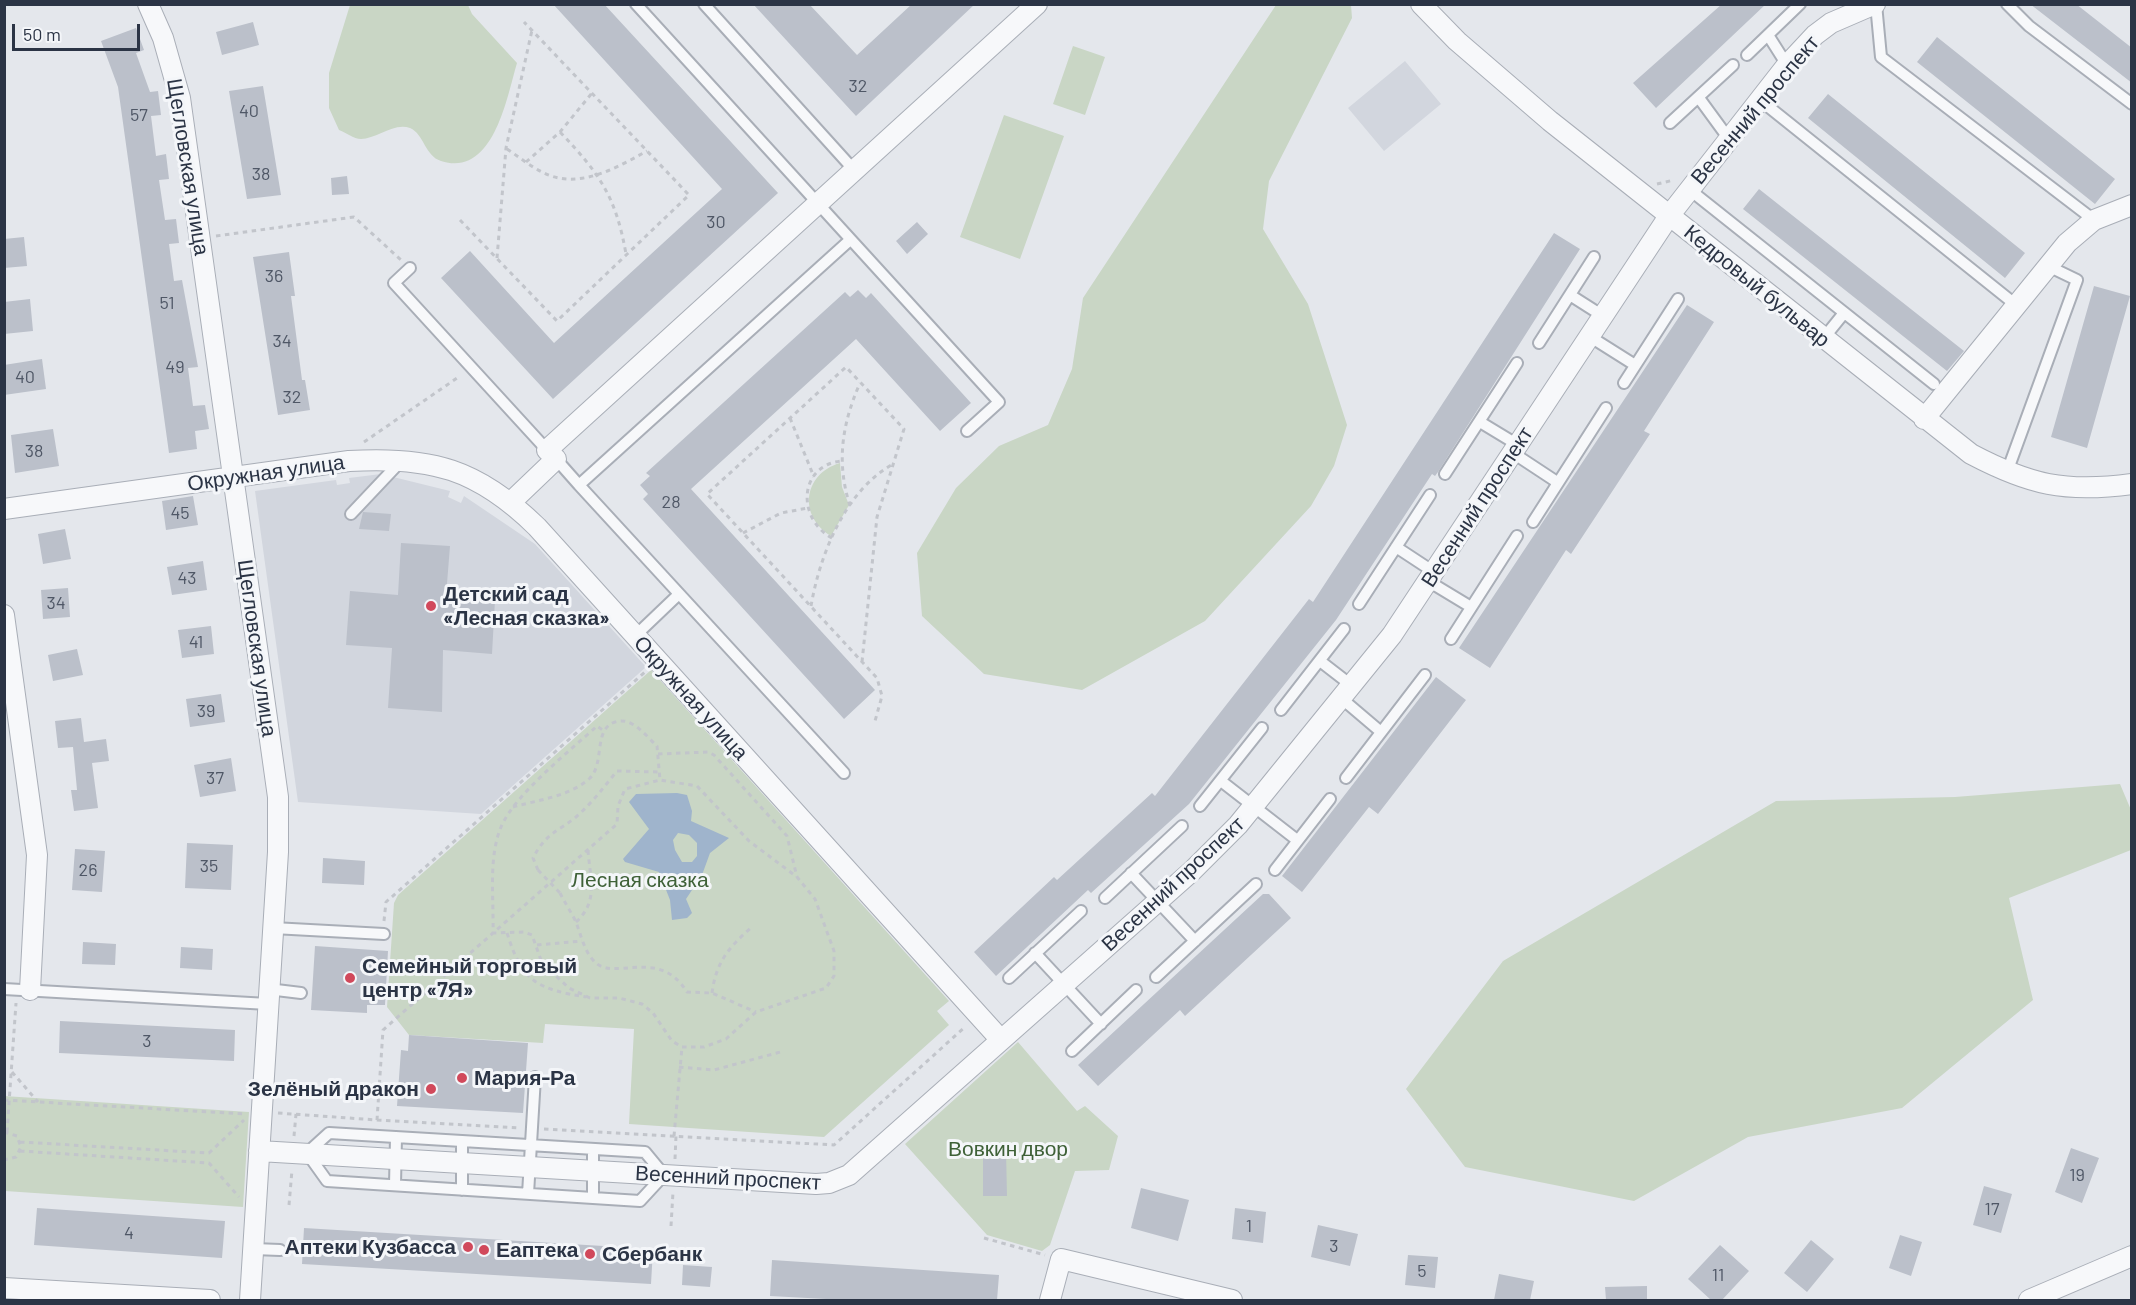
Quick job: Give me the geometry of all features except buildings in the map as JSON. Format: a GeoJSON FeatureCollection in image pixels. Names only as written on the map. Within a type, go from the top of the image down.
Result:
{"type":"FeatureCollection","features":[{"type":"Feature","properties":{"kind":"street","name":"Щегловская улица"},"geometry":{"type":"LineString","coordinates":[[148,4],[163,38],[180,98],[278,797],[278,852],[273,928],[256,1113],[259,1151],[250,1300]]}},
{"type":"Feature","properties":{"kind":"street"},"geometry":{"type":"LineString","coordinates":[[511,502],[551,455],[817,203],[1037,4]]}},
{"type":"Feature","properties":{"kind":"street","name":"Кедровый бульвар"},"geometry":{"type":"LineString","coordinates":[[1421,4],[1492,72],[1642,195],[1971,454],[2007,472],[2068,489],[2131,483]]}},
{"type":"Feature","properties":{"kind":"street","name":"Весенний проспект"},"geometry":{"type":"LineString","coordinates":[[259,1151],[816,1184],[839,1180],[861,1166],[1225,840],[1392,635],[1669,216],[1692,186],[1787,65],[1815,35],[1854,9],[1876,4]]}},
{"type":"Feature","properties":{"kind":"street"},"geometry":{"type":"LineString","coordinates":[[1924,419],[2067,243],[2094,220],[2132,205]]}},
{"type":"Feature","properties":{"kind":"street","name":"Окружная улица"},"geometry":{"type":"LineString","coordinates":[[4,510],[349,461],[422,462],[470,477],[511,502],[1001,1040]]}},
{"type":"Feature","properties":{"kind":"street"},"geometry":{"type":"LineString","coordinates":[[4,615],[37,855],[23,990]]}},
{"type":"Feature","properties":{"kind":"street"},"geometry":{"type":"LineString","coordinates":[[2029,1300],[2132,1256]]}},
{"type":"Feature","properties":{"kind":"street"},"geometry":{"type":"LineString","coordinates":[[1050,1300],[1061,1259],[1232,1300]]}},
{"type":"Feature","properties":{"kind":"street"},"geometry":{"type":"LineString","coordinates":[[5,1292],[210,1300]]}},
{"type":"Feature","properties":{"kind":"lane"},"geometry":{"type":"LineString","coordinates":[[636,4],[999,402],[967,431]]}},
{"type":"Feature","properties":{"kind":"lane"},"geometry":{"type":"LineString","coordinates":[[704,4],[854,170]]}},
{"type":"Feature","properties":{"kind":"lane"},"geometry":{"type":"LineString","coordinates":[[1747,55],[1800,4]]}},
{"type":"Feature","properties":{"kind":"lane"},"geometry":{"type":"LineString","coordinates":[[1876,4],[1881,57],[2094,220]]}},
{"type":"Feature","properties":{"kind":"lane"},"geometry":{"type":"LineString","coordinates":[[2007,4],[2029,26],[2132,104]]}},
{"type":"Feature","properties":{"kind":"lane"},"geometry":{"type":"LineString","coordinates":[[1768,35],[1787,65]]}},
{"type":"Feature","properties":{"kind":"lane"},"geometry":{"type":"LineString","coordinates":[[1670,123],[1733,65]]}},
{"type":"Feature","properties":{"kind":"lane"},"geometry":{"type":"LineString","coordinates":[[1699,98],[1729,140]]}},
{"type":"Feature","properties":{"kind":"lane"},"geometry":{"type":"LineString","coordinates":[[1760,100],[2016,306]]}},
{"type":"Feature","properties":{"kind":"lane"},"geometry":{"type":"LineString","coordinates":[[1692,186],[1844,313],[1934,384]]}},
{"type":"Feature","properties":{"kind":"lane"},"geometry":{"type":"LineString","coordinates":[[579,485],[850,240]]}},
{"type":"Feature","properties":{"kind":"lane"},"geometry":{"type":"LineString","coordinates":[[1539,343],[1594,257]]}},
{"type":"Feature","properties":{"kind":"lane"},"geometry":{"type":"LineString","coordinates":[[2007,472],[2077,280],[2048,266]]}},
{"type":"Feature","properties":{"kind":"lane"},"geometry":{"type":"LineString","coordinates":[[410,268],[394,283],[844,773]]}},
{"type":"Feature","properties":{"kind":"lane"},"geometry":{"type":"LineString","coordinates":[[1570,295],[1603,316]]}},
{"type":"Feature","properties":{"kind":"lane"},"geometry":{"type":"LineString","coordinates":[[1624,383],[1678,299]]}},
{"type":"Feature","properties":{"kind":"lane"},"geometry":{"type":"LineString","coordinates":[[1824,339],[1844,313]]}},
{"type":"Feature","properties":{"kind":"lane"},"geometry":{"type":"LineString","coordinates":[[1589,336],[1635,365]]}},
{"type":"Feature","properties":{"kind":"lane"},"geometry":{"type":"LineString","coordinates":[[1445,474],[1517,363]]}},
{"type":"Feature","properties":{"kind":"lane"},"geometry":{"type":"LineString","coordinates":[[1533,522],[1606,408]]}},
{"type":"Feature","properties":{"kind":"lane"},"geometry":{"type":"LineString","coordinates":[[1480,422],[1557,482]]}},
{"type":"Feature","properties":{"kind":"lane"},"geometry":{"type":"LineString","coordinates":[[351,514],[402,460]]}},
{"type":"Feature","properties":{"kind":"lane"},"geometry":{"type":"LineString","coordinates":[[1359,604],[1430,495]]}},
{"type":"Feature","properties":{"kind":"lane"},"geometry":{"type":"LineString","coordinates":[[1451,639],[1517,536]]}},
{"type":"Feature","properties":{"kind":"lane"},"geometry":{"type":"LineString","coordinates":[[1396,547],[1471,607]]}},
{"type":"Feature","properties":{"kind":"lane"},"geometry":{"type":"LineString","coordinates":[[635,636],[680,594]]}},
{"type":"Feature","properties":{"kind":"lane"},"geometry":{"type":"LineString","coordinates":[[1281,710],[1344,629]]}},
{"type":"Feature","properties":{"kind":"lane"},"geometry":{"type":"LineString","coordinates":[[1320,661],[1381,732]]}},
{"type":"Feature","properties":{"kind":"lane"},"geometry":{"type":"LineString","coordinates":[[1346,778],[1425,675]]}},
{"type":"Feature","properties":{"kind":"lane"},"geometry":{"type":"LineString","coordinates":[[1200,806],[1262,728]]}},
{"type":"Feature","properties":{"kind":"lane"},"geometry":{"type":"LineString","coordinates":[[1221,781],[1297,840]]}},
{"type":"Feature","properties":{"kind":"lane"},"geometry":{"type":"LineString","coordinates":[[1275,870],[1330,798]]}},
{"type":"Feature","properties":{"kind":"lane"},"geometry":{"type":"LineString","coordinates":[[1105,898],[1182,826]]}},
{"type":"Feature","properties":{"kind":"lane"},"geometry":{"type":"LineString","coordinates":[[1131,873],[1195,941]]}},
{"type":"Feature","properties":{"kind":"lane"},"geometry":{"type":"LineString","coordinates":[[1156,977],[1256,884]]}},
{"type":"Feature","properties":{"kind":"lane"},"geometry":{"type":"LineString","coordinates":[[1009,978],[1081,910]]}},
{"type":"Feature","properties":{"kind":"lane"},"geometry":{"type":"LineString","coordinates":[[273,928],[384,934]]}},
{"type":"Feature","properties":{"kind":"lane"},"geometry":{"type":"LineString","coordinates":[[1035,954],[1101,1024]]}},
{"type":"Feature","properties":{"kind":"lane"},"geometry":{"type":"LineString","coordinates":[[4,989],[268,997],[302,993]]}},
{"type":"Feature","properties":{"kind":"lane"},"geometry":{"type":"LineString","coordinates":[[1072,1051],[1136,990]]}},
{"type":"Feature","properties":{"kind":"lane"},"geometry":{"type":"LineString","coordinates":[[528,1194],[534,1077]]}},
{"type":"Feature","properties":{"kind":"lane"},"geometry":{"type":"LineString","coordinates":[[328,1133],[645,1152],[664,1175],[640,1201],[327,1181],[307,1153],[328,1133]]}},
{"type":"Feature","properties":{"kind":"lane"},"geometry":{"type":"LineString","coordinates":[[395,1185],[396,1137]]}},
{"type":"Feature","properties":{"kind":"lane"},"geometry":{"type":"LineString","coordinates":[[462,1141],[462,1190]]}},
{"type":"Feature","properties":{"kind":"lane"},"geometry":{"type":"LineString","coordinates":[[593,1149],[593,1198]]}},
{"type":"Feature","properties":{"kind":"lane"},"geometry":{"type":"LineString","coordinates":[[254,1249],[280,1250]]}},
{"type":"Feature","properties":{"kind":"path"},"geometry":{"type":"LineString","coordinates":[[460,220],[557,321],[689,195],[524,22]]}},
{"type":"Feature","properties":{"kind":"path"},"geometry":{"type":"LineString","coordinates":[[497,258],[506,148],[532,30]]}},
{"type":"Feature","properties":{"kind":"path"},"geometry":{"type":"LineString","coordinates":[[526,162],[560,132],[592,93]]}},
{"type":"Feature","properties":{"kind":"path"},"geometry":{"type":"LineString","coordinates":[[560,132],[598,176],[612,198],[621,224],[626,255]]}},
{"type":"Feature","properties":{"kind":"path"},"geometry":{"type":"LineString","coordinates":[[506,148],[544,173],[564,179],[598,176],[647,151]]}},
{"type":"Feature","properties":{"kind":"path"},"geometry":{"type":"LineString","coordinates":[[1642,195],[1651,185],[1683,178],[1692,186]]}},
{"type":"Feature","properties":{"kind":"path"},"geometry":{"type":"LineString","coordinates":[[200,239],[354,217],[410,268]]}},
{"type":"Feature","properties":{"kind":"path"},"geometry":{"type":"LineString","coordinates":[[862,662],[872,545],[877,517],[904,429],[846,367],[707,494],[743,532],[862,662],[877,678],[882,696],[874,721]]}},
{"type":"Feature","properties":{"kind":"path"},"geometry":{"type":"LineString","coordinates":[[359,446],[472,368]]}},
{"type":"Feature","properties":{"kind":"path"},"geometry":{"type":"LineString","coordinates":[[850,506],[844,487],[841,461],[845,424],[860,382]]}},
{"type":"Feature","properties":{"kind":"path"},"geometry":{"type":"LineString","coordinates":[[790,418],[814,478]]}},
{"type":"Feature","properties":{"kind":"path"},"geometry":{"type":"LineString","coordinates":[[832,538],[814,524],[808,508],[807,493],[814,478],[829,464],[841,461]]}},
{"type":"Feature","properties":{"kind":"path"},"geometry":{"type":"LineString","coordinates":[[811,606],[818,574],[832,538],[850,506],[881,471],[893,464]]}},
{"type":"Feature","properties":{"kind":"path"},"geometry":{"type":"LineString","coordinates":[[743,532],[782,513],[808,508]]}},
{"type":"Feature","properties":{"kind":"path"},"geometry":{"type":"LineString","coordinates":[[384,934],[386,902],[657,661]]}},
{"type":"Feature","properties":{"kind":"path"},"geometry":{"type":"LineString","coordinates":[[513,807],[575,788],[592,777],[599,761],[604,731],[610,723],[620,720],[634,725],[657,746],[660,780]]}},
{"type":"Feature","properties":{"kind":"path"},"geometry":{"type":"LineString","coordinates":[[493,933],[495,858],[501,827],[513,807],[597,726],[604,731]]}},
{"type":"Feature","properties":{"kind":"path"},"geometry":{"type":"LineString","coordinates":[[658,754],[708,752],[714,755],[787,836],[797,877]]}},
{"type":"Feature","properties":{"kind":"path"},"geometry":{"type":"LineString","coordinates":[[659,772],[616,771],[597,797],[576,817],[543,840],[533,858],[538,870],[560,893],[593,961],[604,969],[645,966],[667,971],[680,981],[687,992],[712,993],[756,1012]]}},
{"type":"Feature","properties":{"kind":"path"},"geometry":{"type":"LineString","coordinates":[[377,1120],[383,1030],[617,824],[618,806],[625,789],[660,780],[697,786],[749,841],[797,877],[815,899],[834,951],[834,976],[826,988],[756,1012],[726,1039],[704,1047],[682,1047],[672,1041],[653,1012],[642,1004],[619,998],[590,998],[558,993],[538,985],[525,975],[515,958],[507,933]]}},
{"type":"Feature","properties":{"kind":"path"},"geometry":{"type":"LineString","coordinates":[[576,922],[588,911],[592,901],[588,850]]}},
{"type":"Feature","properties":{"kind":"path"},"geometry":{"type":"LineString","coordinates":[[712,993],[718,964],[733,943],[753,927]]}},
{"type":"Feature","properties":{"kind":"path"},"geometry":{"type":"LineString","coordinates":[[493,933],[524,932],[532,935],[542,963],[548,971],[569,988],[590,998]]}},
{"type":"Feature","properties":{"kind":"path"},"geometry":{"type":"LineString","coordinates":[[537,945],[582,941]]}},
{"type":"Feature","properties":{"kind":"path"},"geometry":{"type":"LineString","coordinates":[[4,1160],[16,1157],[20,1151],[17,1136],[6,1132],[7,1100],[23,990]]}},
{"type":"Feature","properties":{"kind":"path"},"geometry":{"type":"LineString","coordinates":[[7,1100],[834,1145],[978,1015]]}},
{"type":"Feature","properties":{"kind":"path"},"geometry":{"type":"LineString","coordinates":[[674,1136],[682,1047]]}},
{"type":"Feature","properties":{"kind":"path"},"geometry":{"type":"LineString","coordinates":[[679,1067],[714,1070],[784,1051]]}},
{"type":"Feature","properties":{"kind":"path"},"geometry":{"type":"LineString","coordinates":[[11,1072],[38,1102]]}},
{"type":"Feature","properties":{"kind":"path"},"geometry":{"type":"LineString","coordinates":[[20,1142],[209,1154],[256,1113]]}},
{"type":"Feature","properties":{"kind":"path"},"geometry":{"type":"LineString","coordinates":[[20,1151],[209,1162]]}},
{"type":"Feature","properties":{"kind":"path"},"geometry":{"type":"LineString","coordinates":[[209,1154],[209,1162],[255,1216]]}},
{"type":"Feature","properties":{"kind":"path"},"geometry":{"type":"LineString","coordinates":[[984,1238],[1061,1259]]}},
{"type":"Feature","properties":{"kind":"shaded area"},"geometry":{"type":"Polygon","coordinates":[[[1405,61],[1441,104],[1384,151],[1348,108],[1405,61]]]}},
{"type":"Feature","properties":{"kind":"shaded area","name":"Детский сад «Лесная сказка»"},"geometry":{"type":"Polygon","coordinates":[[[381,474],[450,491],[448,497],[461,503],[464,496],[535,544],[646,667],[481,814],[298,802],[255,491],[336,480],[337,485],[350,483],[349,478],[381,474]]]}},
{"type":"Feature","properties":{"kind":"green space"},"geometry":{"type":"Polygon","coordinates":[[[350,5],[468,5],[472,14],[517,63],[503,113],[495,131],[486,146],[474,158],[459,163],[441,161],[431,155],[415,131],[410,128],[398,127],[361,139],[339,130],[329,108],[329,73],[350,5]]]}},
{"type":"Feature","properties":{"kind":"green space"},"geometry":{"type":"Polygon","coordinates":[[[1276,5],[1351,5],[1352,18],[1269,181],[1263,229],[1308,304],[1347,425],[1334,466],[1311,506],[1205,621],[1082,690],[984,674],[922,616],[917,553],[956,488],[999,446],[1048,425],[1072,369],[1083,298],[1276,5]]]}},
{"type":"Feature","properties":{"kind":"green space"},"geometry":{"type":"Polygon","coordinates":[[[1073,46],[1105,57],[1085,115],[1053,104],[1073,46]]]}},
{"type":"Feature","properties":{"kind":"green space"},"geometry":{"type":"Polygon","coordinates":[[[1004,115],[1064,136],[1020,259],[960,237],[1004,115]]]}},
{"type":"Feature","properties":{"kind":"green space"},"geometry":{"type":"Polygon","coordinates":[[[840,463],[842,487],[849,505],[831,536],[820,528],[813,518],[809,496],[818,476],[828,468],[840,463]]]}},
{"type":"Feature","properties":{"kind":"green space","name":"Лесная сказка"},"geometry":{"type":"Polygon","coordinates":[[[651,670],[949,1001],[937,1011],[949,1025],[824,1137],[629,1124],[634,1029],[545,1024],[543,1043],[409,1035],[387,1007],[394,903],[398,895],[651,670]]]}},
{"type":"Feature","properties":{"kind":"green space"},"geometry":{"type":"Polygon","coordinates":[[[2120,784],[2131,810],[2131,850],[2009,898],[2033,1000],[1902,1108],[1748,1137],[1634,1201],[1465,1167],[1406,1089],[1503,961],[1776,801],[1955,797],[2120,784]]]}},
{"type":"Feature","properties":{"kind":"green space","name":"Вовкин двор"},"geometry":{"type":"Polygon","coordinates":[[[1018,1042],[1077,1111],[1085,1106],[1118,1136],[1109,1170],[1075,1171],[1050,1245],[1042,1251],[987,1235],[905,1144],[1018,1042]]]}},
{"type":"Feature","properties":{"kind":"green space"},"geometry":{"type":"Polygon","coordinates":[[[4,1096],[249,1112],[243,1207],[5,1191],[4,1096]]]}},
{"type":"Feature","properties":{"kind":"water"},"geometry":{"type":"Polygon","coordinates":[[[677,793],[687,795],[692,811],[691,821],[729,838],[710,853],[702,875],[686,899],[692,913],[687,918],[672,920],[670,900],[659,872],[625,862],[623,859],[649,829],[629,802],[636,794],[677,793]],[[678,833],[673,840],[675,850],[682,862],[692,862],[697,856],[697,843],[689,835],[678,833]]]}},
{"type":"Feature","properties":{"kind":"place","name":"Детский сад «Лесная сказка»"},"geometry":{"type":"Point","coordinates":[431,606]}},
{"type":"Feature","properties":{"kind":"place","name":"Семейный торговый центр «7Я»"},"geometry":{"type":"Point","coordinates":[350,978]}},
{"type":"Feature","properties":{"kind":"place","name":"Мария-Ра"},"geometry":{"type":"Point","coordinates":[462,1078]}},
{"type":"Feature","properties":{"kind":"place","name":"Зелёный дракон"},"geometry":{"type":"Point","coordinates":[431,1089]}},
{"type":"Feature","properties":{"kind":"place","name":"Аптеки Кузбасса"},"geometry":{"type":"Point","coordinates":[468,1247]}},
{"type":"Feature","properties":{"kind":"place","name":"Еаптека"},"geometry":{"type":"Point","coordinates":[484,1250]}},
{"type":"Feature","properties":{"kind":"place","name":"Сбербанк"},"geometry":{"type":"Point","coordinates":[590,1254]}}]}
